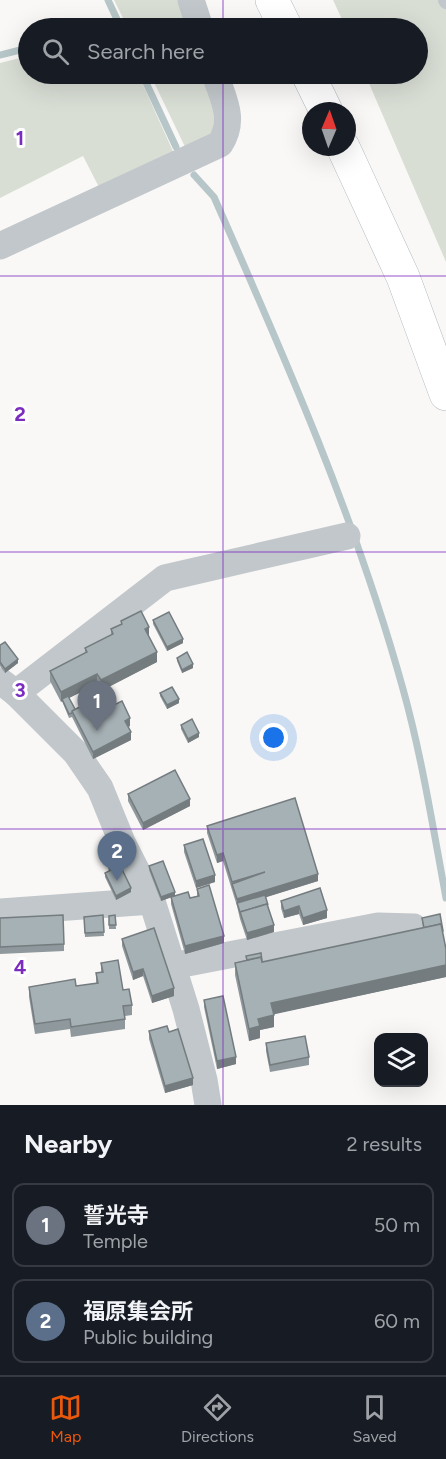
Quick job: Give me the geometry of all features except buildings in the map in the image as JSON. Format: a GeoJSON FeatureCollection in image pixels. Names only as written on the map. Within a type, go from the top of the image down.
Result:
{"type":"FeatureCollection","features":[{"type":"Feature","properties":{"kind":"main road"},"geometry":{"type":"LineString","coordinates":[[272,0],[281,18]]}},
{"type":"Feature","properties":{"kind":"main road"},"geometry":{"type":"LineString","coordinates":[[313,84],[322,102]]}},
{"type":"Feature","properties":{"kind":"main road"},"geometry":{"type":"LineString","coordinates":[[348,156],[403,277],[446,394]]}},
{"type":"Feature","properties":{"kind":"street"},"geometry":{"type":"LineString","coordinates":[[191,0],[197,18]]}},
{"type":"Feature","properties":{"kind":"street"},"geometry":{"type":"LineString","coordinates":[[0,246],[220,144],[227,133],[229,118],[218,84]]}},
{"type":"Feature","properties":{"kind":"street"},"geometry":{"type":"LineString","coordinates":[[208,1105],[204,1080],[152,901],[122,842],[100,788],[76,753],[8,687],[165,578],[347,536]]}},
{"type":"Feature","properties":{"kind":"street"},"geometry":{"type":"LineString","coordinates":[[0,912],[152,901]]}},
{"type":"Feature","properties":{"kind":"street"},"geometry":{"type":"LineString","coordinates":[[172,966],[378,926],[414,927]]}},
{"type":"Feature","properties":{"kind":"shaded area"},"geometry":{"type":"Polygon","coordinates":[[[114,0],[184,0],[190,18],[123,18],[114,0]]]}},
{"type":"Feature","properties":{"kind":"shaded area"},"geometry":{"type":"Polygon","coordinates":[[[333,0],[446,0],[446,262],[369,84],[428,84],[428,18],[341,18],[333,0]]]}},
{"type":"Feature","properties":{"kind":"shaded area"},"geometry":{"type":"Polygon","coordinates":[[[18,58],[18,84],[143,84],[176,158],[101,191],[83,156],[0,198],[0,63],[18,58]]]}},
{"type":"Feature","properties":{"kind":"shaded area"},"geometry":{"type":"Polygon","coordinates":[[[155,84],[212,84],[221,109],[213,138],[187,151],[155,84]]]}},
{"type":"Feature","properties":{"kind":"waterway"},"geometry":{"type":"LineString","coordinates":[[108,0],[116,18]]}},
{"type":"Feature","properties":{"kind":"waterway"},"geometry":{"type":"LineString","coordinates":[[0,55],[18,50]]}},
{"type":"Feature","properties":{"kind":"waterway"},"geometry":{"type":"LineString","coordinates":[[147,84],[176,147]]}},
{"type":"Feature","properties":{"kind":"waterway"},"geometry":{"type":"LineString","coordinates":[[194,175],[214,197],[241,257],[318,440],[364,563],[410,715],[446,898]]}},
{"type":"Feature","properties":{"kind":"place","name":"誓光寺"},"geometry":{"type":"Point","coordinates":[97,731]}},
{"type":"Feature","properties":{"kind":"place","name":"福原集会所"},"geometry":{"type":"Point","coordinates":[117,881]}}]}
